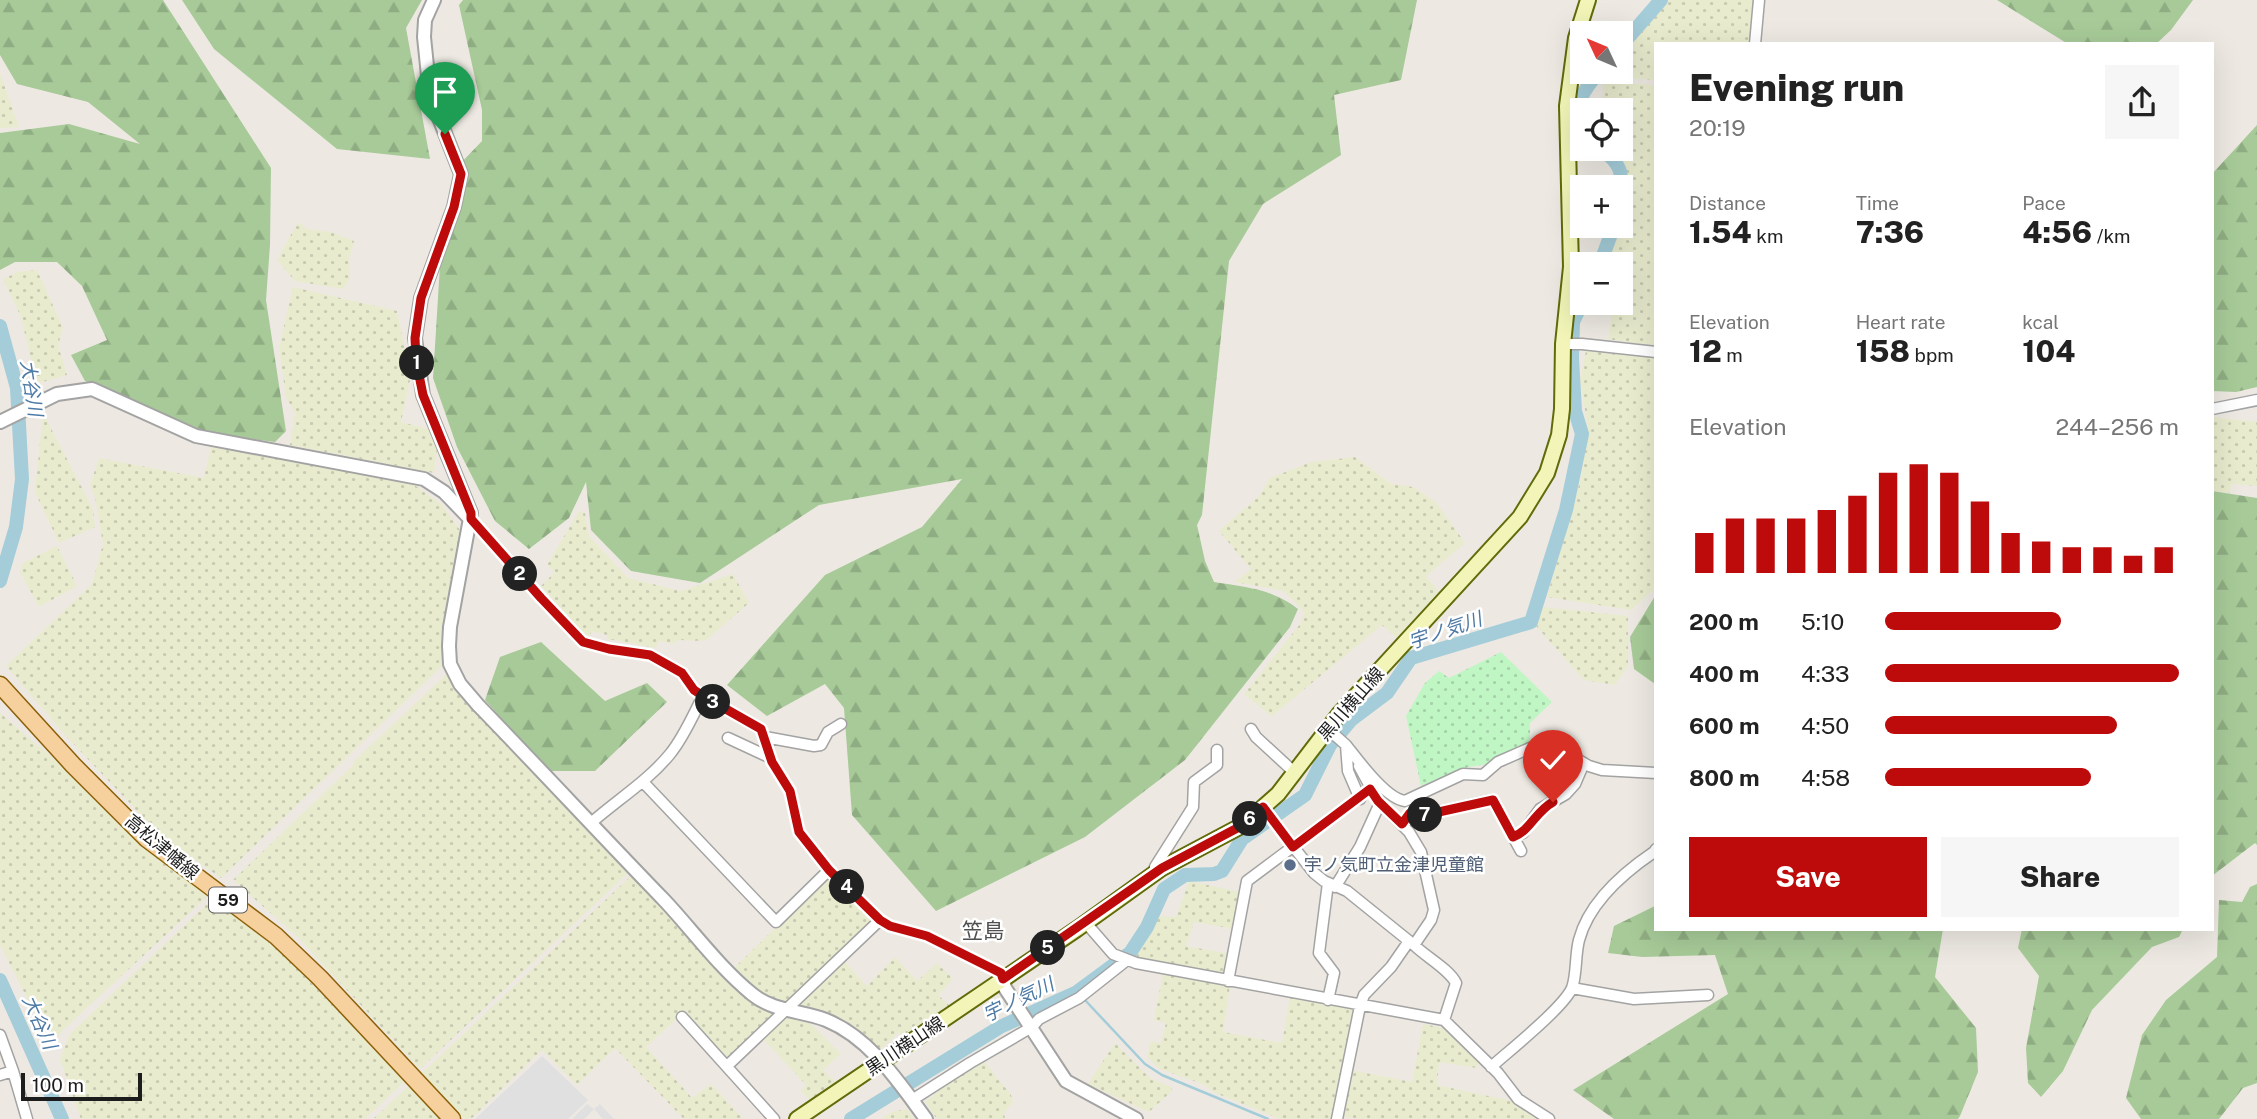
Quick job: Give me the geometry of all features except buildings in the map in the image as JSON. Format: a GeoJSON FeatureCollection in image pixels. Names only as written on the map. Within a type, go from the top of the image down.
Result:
{"type":"FeatureCollection","features":[{"type":"Feature","properties":{"kind":"main road","name":"黒川横山線"},"geometry":{"type":"LineString","coordinates":[[797,1119],[1157,872],[1268,814],[1294,772],[1340,740],[1521,517],[1547,473],[1559,435],[1571,267],[1567,106],[1576,38],[1588,0]]}},
{"type":"Feature","properties":{"kind":"main road","name":"高松津幡線"},"geometry":{"type":"LineString","coordinates":[[0,685],[73,765],[147,839],[276,936],[452,1119]]}},
{"type":"Feature","properties":{"kind":"street"},"geometry":{"type":"LineString","coordinates":[[434,0],[425,20],[424,37],[430,95],[461,174],[454,207],[421,298],[415,338],[423,395],[471,513],[450,628],[450,664],[460,684],[737,980],[765,1003],[785,1011],[824,1019],[852,1033],[898,1080],[919,1109],[970,1063],[1030,1024],[1081,996],[1126,960]]}},
{"type":"Feature","properties":{"kind":"street"},"geometry":{"type":"LineString","coordinates":[[1755,42],[1759,0]]}},
{"type":"Feature","properties":{"kind":"street"},"geometry":{"type":"LineString","coordinates":[[1565,344],[1654,352]]}},
{"type":"Feature","properties":{"kind":"street"},"geometry":{"type":"LineString","coordinates":[[5,419],[57,394],[92,389],[195,436],[424,479],[444,492],[471,519],[583,642],[650,655],[682,673],[694,690],[761,729],[771,758],[790,791],[799,832],[829,870],[880,920],[890,926],[927,936],[1001,973],[1005,988],[1066,1081],[1136,1119]]}},
{"type":"Feature","properties":{"kind":"street"},"geometry":{"type":"LineString","coordinates":[[2214,409],[2257,400]]}},
{"type":"Feature","properties":{"kind":"street"},"geometry":{"type":"LineString","coordinates":[[591,823],[643,782],[671,753],[703,696]]}},
{"type":"Feature","properties":{"kind":"street"},"geometry":{"type":"LineString","coordinates":[[765,737],[821,745],[828,732],[841,724]]}},
{"type":"Feature","properties":{"kind":"street"},"geometry":{"type":"LineString","coordinates":[[1251,729],[1256,737],[1294,772]]}},
{"type":"Feature","properties":{"kind":"street"},"geometry":{"type":"LineString","coordinates":[[728,738],[771,758]]}},
{"type":"Feature","properties":{"kind":"street"},"geometry":{"type":"LineString","coordinates":[[1340,740],[1380,803],[1402,824],[1421,852],[1434,910],[1414,945],[1438,967],[1452,975],[1456,984],[1444,1020]]}},
{"type":"Feature","properties":{"kind":"street"},"geometry":{"type":"LineString","coordinates":[[1340,740],[1348,771],[1360,799]]}},
{"type":"Feature","properties":{"kind":"street"},"geometry":{"type":"LineString","coordinates":[[1340,740],[1397,800],[1405,802],[1463,774],[1483,775],[1498,762],[1531,748],[1547,745],[1602,769],[1654,773]]}},
{"type":"Feature","properties":{"kind":"street"},"geometry":{"type":"LineString","coordinates":[[1157,872],[1155,867],[1193,807],[1194,782],[1217,765],[1217,750]]}},
{"type":"Feature","properties":{"kind":"street"},"geometry":{"type":"LineString","coordinates":[[1513,837],[1523,833],[1540,809],[1566,794],[1575,784],[1584,763]]}},
{"type":"Feature","properties":{"kind":"street"},"geometry":{"type":"LineString","coordinates":[[643,782],[776,922],[829,870]]}},
{"type":"Feature","properties":{"kind":"street"},"geometry":{"type":"LineString","coordinates":[[1228,981],[1247,881],[1370,789]]}},
{"type":"Feature","properties":{"kind":"street"},"geometry":{"type":"LineString","coordinates":[[1410,813],[1425,815],[1493,800],[1521,851]]}},
{"type":"Feature","properties":{"kind":"street"},"geometry":{"type":"LineString","coordinates":[[1405,802],[1410,813]]}},
{"type":"Feature","properties":{"kind":"street"},"geometry":{"type":"LineString","coordinates":[[1328,1000],[1334,973],[1320,953],[1332,885],[1360,847],[1380,803]]}},
{"type":"Feature","properties":{"kind":"street"},"geometry":{"type":"LineString","coordinates":[[1402,824],[1410,813]]}},
{"type":"Feature","properties":{"kind":"street"},"geometry":{"type":"LineString","coordinates":[[1268,814],[1314,873],[1347,891],[1409,941],[1391,967],[1364,995],[1337,1119]]}},
{"type":"Feature","properties":{"kind":"street"},"geometry":{"type":"LineString","coordinates":[[1491,1067],[1547,1017],[1572,988],[1578,941],[1587,918],[1633,866],[1654,852]]}},
{"type":"Feature","properties":{"kind":"street"},"geometry":{"type":"LineString","coordinates":[[727,1066],[880,920]]}},
{"type":"Feature","properties":{"kind":"street"},"geometry":{"type":"LineString","coordinates":[[1086,923],[1113,954],[1126,960],[1444,1020],[1491,1067],[1518,1099],[1549,1119]]}},
{"type":"Feature","properties":{"kind":"street"},"geometry":{"type":"LineString","coordinates":[[1572,988],[1634,999],[1708,995]]}},
{"type":"Feature","properties":{"kind":"street"},"geometry":{"type":"LineString","coordinates":[[682,1017],[774,1119]]}},
{"type":"Feature","properties":{"kind":"street"},"geometry":{"type":"LineString","coordinates":[[0,1035],[27,1119]]}},
{"type":"Feature","properties":{"kind":"street"},"geometry":{"type":"LineString","coordinates":[[0,1075],[13,1071]]}},
{"type":"Feature","properties":{"kind":"green space"},"geometry":{"type":"Polygon","coordinates":[[[0,0],[163,0],[271,168],[266,300],[286,431],[275,442],[209,433],[85,381],[71,355],[107,340],[82,286],[57,262],[15,262],[0,270],[0,133],[69,124],[140,144],[88,102],[17,84],[0,55],[0,0]]]}},
{"type":"Feature","properties":{"kind":"green space"},"geometry":{"type":"Polygon","coordinates":[[[182,0],[422,0],[406,28],[430,159],[337,149],[214,49],[182,0]]]}},
{"type":"Feature","properties":{"kind":"green space"},"geometry":{"type":"Polygon","coordinates":[[[463,0],[1417,0],[1401,80],[1334,95],[1341,155],[1263,204],[1229,261],[1202,515],[1197,525],[1205,561],[1214,582],[1269,593],[1298,609],[1290,627],[1185,760],[1085,837],[936,911],[852,815],[844,708],[825,684],[767,716],[727,685],[825,575],[922,527],[962,479],[819,505],[700,583],[631,571],[591,530],[586,482],[569,518],[529,549],[495,521],[457,447],[433,378],[441,250],[450,193],[457,167],[482,141],[482,110],[459,5],[463,0]]]}},
{"type":"Feature","properties":{"kind":"green space"},"geometry":{"type":"Polygon","coordinates":[[[1667,0],[1755,0],[1752,42],[1654,42],[1654,80],[1633,78],[1633,40],[1667,0]]]}},
{"type":"Feature","properties":{"kind":"green space"},"geometry":{"type":"Polygon","coordinates":[[[1997,0],[2193,0],[2171,30],[2158,42],[2065,42],[1997,0]]]}},
{"type":"Feature","properties":{"kind":"green space"},"geometry":{"type":"Polygon","coordinates":[[[0,73],[19,127],[0,128],[0,73]]]}},
{"type":"Feature","properties":{"kind":"green space"},"geometry":{"type":"Polygon","coordinates":[[[1604,84],[1654,85],[1654,346],[1608,339],[1612,315],[1633,315],[1633,252],[1612,252],[1617,238],[1633,238],[1633,175],[1628,175],[1624,161],[1633,161],[1633,98],[1603,98],[1604,84]]]}},
{"type":"Feature","properties":{"kind":"green space"},"geometry":{"type":"Polygon","coordinates":[[[2257,125],[2257,387],[2236,392],[2214,391],[2214,172],[2257,125]]]}},
{"type":"Feature","properties":{"kind":"green space"},"geometry":{"type":"Polygon","coordinates":[[[298,222],[307,229],[331,232],[354,241],[349,260],[350,279],[343,289],[295,281],[277,260],[298,222]]]}},
{"type":"Feature","properties":{"kind":"green space"},"geometry":{"type":"Polygon","coordinates":[[[37,270],[63,328],[58,345],[67,375],[39,383],[21,317],[3,279],[18,272],[37,270]]]}},
{"type":"Feature","properties":{"kind":"green space"},"geometry":{"type":"Polygon","coordinates":[[[293,287],[397,311],[405,351],[402,368],[410,380],[401,422],[428,429],[437,450],[434,473],[290,445],[295,413],[286,397],[279,348],[293,287]]]}},
{"type":"Feature","properties":{"kind":"green space"},"geometry":{"type":"Polygon","coordinates":[[[1586,351],[1654,358],[1654,581],[1653,590],[1631,610],[1547,597],[1581,478],[1588,428],[1580,380],[1586,351]]]}},
{"type":"Feature","properties":{"kind":"green space"},"geometry":{"type":"Polygon","coordinates":[[[43,413],[93,509],[95,527],[59,543],[35,492],[43,413]]]}},
{"type":"Feature","properties":{"kind":"green space"},"geometry":{"type":"Polygon","coordinates":[[[2214,417],[2257,422],[2257,486],[2232,484],[2229,493],[2214,491],[2214,417]]]}},
{"type":"Feature","properties":{"kind":"green space"},"geometry":{"type":"Polygon","coordinates":[[[211,447],[409,481],[442,505],[462,533],[442,645],[443,665],[221,878],[161,836],[64,734],[6,666],[92,584],[103,544],[95,497],[90,485],[99,458],[204,478],[211,447]]]}},
{"type":"Feature","properties":{"kind":"green space"},"geometry":{"type":"Polygon","coordinates":[[[1355,457],[1391,484],[1413,487],[1436,502],[1465,543],[1426,576],[1439,592],[1397,638],[1382,625],[1272,716],[1244,694],[1301,623],[1304,612],[1284,591],[1235,582],[1251,569],[1219,531],[1259,496],[1270,478],[1311,462],[1355,457]]]}},
{"type":"Feature","properties":{"kind":"green space"},"geometry":{"type":"Polygon","coordinates":[[[2214,491],[2257,498],[2257,845],[2255,843],[2214,874],[2214,491]]]}},
{"type":"Feature","properties":{"kind":"green space"},"geometry":{"type":"Polygon","coordinates":[[[579,511],[585,513],[589,536],[628,578],[681,591],[733,574],[749,603],[705,641],[679,640],[673,644],[659,641],[656,648],[608,639],[607,635],[591,631],[590,636],[585,634],[541,586],[555,572],[547,565],[579,511]]]}},
{"type":"Feature","properties":{"kind":"green space"},"geometry":{"type":"Polygon","coordinates":[[[57,546],[77,586],[39,607],[20,572],[23,563],[57,546]]]}},
{"type":"Feature","properties":{"kind":"green space"},"geometry":{"type":"Polygon","coordinates":[[[1654,598],[1654,683],[1634,669],[1630,637],[1654,598]]]}},
{"type":"Feature","properties":{"kind":"green space"},"geometry":{"type":"Polygon","coordinates":[[[1542,607],[1628,616],[1628,666],[1615,685],[1584,680],[1536,626],[1542,607]]]}},
{"type":"Feature","properties":{"kind":"green space"},"geometry":{"type":"Polygon","coordinates":[[[541,642],[605,701],[647,683],[667,702],[595,771],[548,771],[485,700],[500,657],[541,642]]]}},
{"type":"Feature","properties":{"kind":"green space"},"geometry":{"type":"Polygon","coordinates":[[[1501,652],[1552,702],[1530,723],[1530,748],[1489,764],[1468,767],[1421,786],[1406,716],[1425,683],[1439,671],[1449,678],[1501,652]]]}},
{"type":"Feature","properties":{"kind":"green space"},"geometry":{"type":"Polygon","coordinates":[[[448,673],[459,691],[630,871],[420,1069],[298,937],[233,880],[448,673]]]}},
{"type":"Feature","properties":{"kind":"green space"},"geometry":{"type":"Polygon","coordinates":[[[0,713],[69,772],[139,844],[208,896],[64,1029],[51,1045],[0,945],[0,713]]]}},
{"type":"Feature","properties":{"kind":"green space"},"geometry":{"type":"Polygon","coordinates":[[[633,874],[778,1013],[727,1062],[683,1013],[646,1047],[692,1098],[711,1084],[743,1119],[684,1119],[615,1048],[577,1085],[542,1050],[471,1119],[464,1119],[421,1074],[633,874]]]}},
{"type":"Feature","properties":{"kind":"green space"},"geometry":{"type":"Polygon","coordinates":[[[829,876],[875,920],[786,1006],[755,990],[734,968],[829,876]]]}},
{"type":"Feature","properties":{"kind":"green space"},"geometry":{"type":"Polygon","coordinates":[[[1189,881],[1240,892],[1234,929],[1194,922],[1186,946],[1230,954],[1226,976],[1133,958],[1148,936],[1157,916],[1176,917],[1189,881]]]}},
{"type":"Feature","properties":{"kind":"green space"},"geometry":{"type":"Polygon","coordinates":[[[2257,884],[2257,1083],[2243,1088],[2219,1119],[2141,1119],[2126,1098],[2142,1035],[2166,1000],[2217,957],[2219,900],[2242,902],[2250,887],[2257,884]]]}},
{"type":"Feature","properties":{"kind":"green space"},"geometry":{"type":"Polygon","coordinates":[[[213,898],[274,943],[405,1081],[365,1119],[81,1119],[60,1059],[70,1034],[213,898]]]}},
{"type":"Feature","properties":{"kind":"green space"},"geometry":{"type":"Polygon","coordinates":[[[1654,906],[1654,931],[1943,931],[1935,977],[1976,1028],[1978,1072],[1960,1116],[1958,1119],[1614,1119],[1573,1090],[1728,994],[1715,955],[1642,957],[1608,953],[1614,926],[1654,906]]]}},
{"type":"Feature","properties":{"kind":"green space"},"geometry":{"type":"Polygon","coordinates":[[[2022,931],[2182,931],[2179,937],[2152,947],[2092,1010],[2063,1071],[2041,1097],[2028,1083],[2026,1048],[2039,976],[2018,948],[2022,931]]]}},
{"type":"Feature","properties":{"kind":"green space"},"geometry":{"type":"Polygon","coordinates":[[[895,957],[917,981],[937,963],[953,979],[938,995],[952,1008],[906,1039],[899,1032],[880,1050],[841,1022],[799,1005],[844,961],[867,986],[895,957]]]}},
{"type":"Feature","properties":{"kind":"green space"},"geometry":{"type":"Polygon","coordinates":[[[1163,973],[1230,985],[1223,1032],[1282,1043],[1290,997],[1351,1009],[1353,1011],[1332,1119],[1280,1119],[1213,1092],[1203,1084],[1160,1069],[1147,1057],[1151,1041],[1161,1043],[1166,1023],[1154,1020],[1163,973]]]}},
{"type":"Feature","properties":{"kind":"green space"},"geometry":{"type":"Polygon","coordinates":[[[785,1017],[811,1024],[841,1054],[823,1070],[839,1085],[812,1103],[801,1091],[806,1085],[764,1040],[785,1017]]]}},
{"type":"Feature","properties":{"kind":"green space"},"geometry":{"type":"Polygon","coordinates":[[[1423,1024],[1447,1029],[1479,1062],[1477,1068],[1439,1062],[1437,1085],[1516,1102],[1539,1119],[1358,1119],[1341,1116],[1350,1070],[1412,1082],[1423,1024]]]}},
{"type":"Feature","properties":{"kind":"green space"},"geometry":{"type":"Polygon","coordinates":[[[1115,1043],[1150,1078],[1171,1087],[1172,1091],[1149,1112],[1088,1084],[1115,1043]]]}},
{"type":"Feature","properties":{"kind":"green space"},"geometry":{"type":"Polygon","coordinates":[[[983,1060],[1011,1095],[1013,1102],[1004,1113],[1005,1119],[937,1119],[925,1102],[951,1080],[983,1060]]]}},
{"type":"Feature","properties":{"kind":"green space"},"geometry":{"type":"Polygon","coordinates":[[[409,1086],[440,1119],[373,1119],[409,1086]]]}},
{"type":"Feature","properties":{"kind":"green space"},"geometry":{"type":"Polygon","coordinates":[[[907,1109],[914,1119],[881,1119],[892,1112],[907,1109]]]}},
{"type":"Feature","properties":{"kind":"shaded area"},"geometry":{"type":"Polygon","coordinates":[[[542,1056],[588,1100],[568,1119],[475,1119],[542,1056]]]}},
{"type":"Feature","properties":{"kind":"shaded area"},"geometry":{"type":"Polygon","coordinates":[[[587,1104],[594,1109],[584,1119],[572,1119],[587,1104]]]}},
{"type":"Feature","properties":{"kind":"shaded area"},"geometry":{"type":"Polygon","coordinates":[[[600,1104],[614,1119],[603,1119],[594,1109],[600,1104]]]}},
{"type":"Feature","properties":{"kind":"waterway","name":"宇ノ気川"},"geometry":{"type":"LineString","coordinates":[[1633,32],[1661,0]]}},
{"type":"Feature","properties":{"kind":"waterway","name":"宇ノ気川"},"geometry":{"type":"LineString","coordinates":[[1581,98],[1590,84]]}},
{"type":"Feature","properties":{"kind":"waterway","name":"宇ノ気川"},"geometry":{"type":"LineString","coordinates":[[1614,161],[1620,175]]}},
{"type":"Feature","properties":{"kind":"waterway","name":"宇ノ気川"},"geometry":{"type":"LineString","coordinates":[[1604,252],[1610,238]]}},
{"type":"Feature","properties":{"kind":"waterway","name":"宇ノ気川"},"geometry":{"type":"LineString","coordinates":[[851,1119],[1000,1027],[1077,992],[1130,953],[1147,927],[1164,889],[1185,875],[1214,874],[1222,871],[1242,839],[1305,795],[1330,745],[1351,720],[1387,693],[1411,658],[1531,622],[1566,510],[1582,434],[1575,411],[1572,358],[1573,322],[1576,315]]}},
{"type":"Feature","properties":{"kind":"waterway","name":"大谷川"},"geometry":{"type":"LineString","coordinates":[[0,326],[17,388],[22,479],[16,527],[0,581]]}},
{"type":"Feature","properties":{"kind":"waterway","name":"大谷川"},"geometry":{"type":"LineString","coordinates":[[0,980],[62,1119]]}},
{"type":"Feature","properties":{"kind":"waterway"},"geometry":{"type":"LineString","coordinates":[[1084,999],[1145,1064],[1162,1075],[1268,1119]]}},
{"type":"Feature","properties":{"kind":"place","name":"宇ノ気町立金津児童館"},"geometry":{"type":"Point","coordinates":[1290,865]}},
{"type":"Feature","properties":{"kind":"district","name":"笠島"},"geometry":{"type":"Point","coordinates":[983,931]}},
{"type":"Feature","properties":{"kind":"route"},"geometry":{"type":"LineString","coordinates":[[445,134],[461,174],[454,207],[421,298],[415,338],[416,360],[423,395],[471,513],[471,519],[583,642],[650,655],[671,665],[682,673],[694,690],[761,729],[772,762],[790,791],[799,832],[829,870],[880,920],[890,926],[927,936],[1001,973],[1003,979],[1162,868],[1243,825],[1263,807],[1293,847],[1370,789],[1378,801],[1402,824],[1410,813],[1425,815],[1493,800],[1513,837],[1523,833],[1540,809],[1553,802]]}}]}
